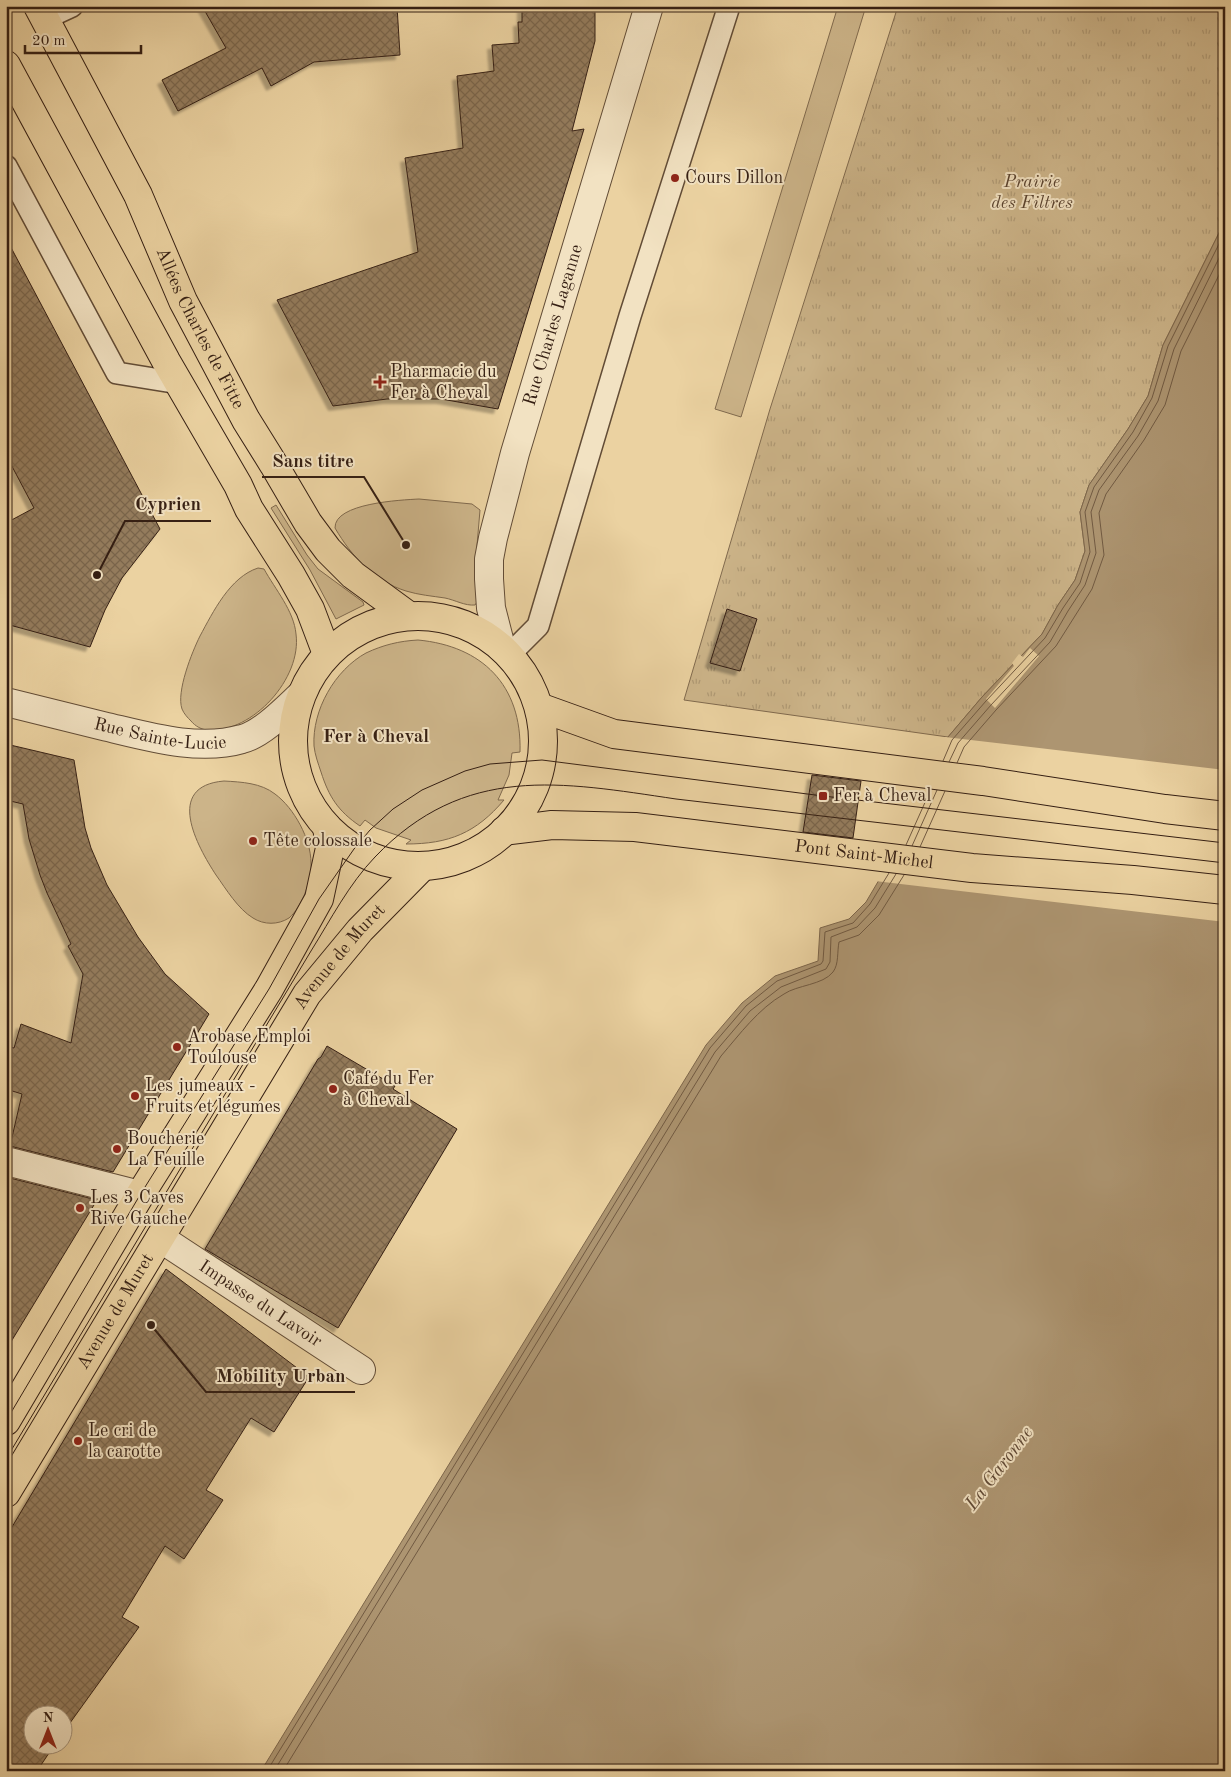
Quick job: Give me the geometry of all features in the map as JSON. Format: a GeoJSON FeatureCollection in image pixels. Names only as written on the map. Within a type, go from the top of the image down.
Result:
{"type":"FeatureCollection","features":[{"type":"Feature","properties":{"kind":"main road","name":"Allées Charles de Fitte"},"geometry":{"type":"LineString","coordinates":[[41,12],[138,195],[183,301],[246,420],[308,523],[328,550],[353,575],[409,616]]}},
{"type":"Feature","properties":{"kind":"main road"},"geometry":{"type":"LineString","coordinates":[[6,65],[179,383],[238,485],[249,509],[310,609],[327,654]]}},
{"type":"Feature","properties":{"kind":"main road"},"geometry":{"type":"LineString","coordinates":[[409,616],[433,617],[458,622],[481,632],[505,651],[530,684],[538,707],[543,733],[542,760],[535,785],[524,807],[504,831],[480,850],[452,861],[423,866],[397,864],[354,849],[327,827],[310,805],[299,781],[292,742],[294,717],[300,696],[327,654],[345,639],[364,627],[386,620],[409,616]]}},
{"type":"Feature","properties":{"kind":"main road"},"geometry":{"type":"LineString","coordinates":[[538,707],[614,734],[983,781],[1225,816]]}},
{"type":"Feature","properties":{"kind":"main road","name":"Pont Saint-Michel"},"geometry":{"type":"LineString","coordinates":[[504,831],[552,825],[635,826],[972,868],[1133,880],[1225,890]]}},
{"type":"Feature","properties":{"kind":"main road","name":"Avenue de Muret"},"geometry":{"type":"LineString","coordinates":[[6,1421],[140,1195],[269,989],[319,899],[330,848],[327,827]]}},
{"type":"Feature","properties":{"kind":"main road","name":"Avenue de Muret"},"geometry":{"type":"LineString","coordinates":[[6,1493],[307,994],[360,930],[423,866]]}},
{"type":"Feature","properties":{"kind":"street","name":"Rue Charles Laganne"},"geometry":{"type":"LineString","coordinates":[[505,651],[491,608],[488,579],[489,559],[495,529],[515,453],[649,6]]}},
{"type":"Feature","properties":{"kind":"street","name":"Rue Sainte-Lucie"},"geometry":{"type":"LineString","coordinates":[[6,702],[133,734],[212,744],[243,739],[271,722],[300,696]]}},
{"type":"Feature","properties":{"kind":"street"},"geometry":{"type":"LineString","coordinates":[[6,1161],[140,1195]]}},
{"type":"Feature","properties":{"kind":"street","name":"Impasse du Lavoir"},"geometry":{"type":"LineString","coordinates":[[160,1238],[362,1370]]}},
{"type":"Feature","properties":{"kind":"lane"},"geometry":{"type":"LineString","coordinates":[[41,12],[72,6]]}},
{"type":"Feature","properties":{"kind":"lane"},"geometry":{"type":"LineString","coordinates":[[505,651],[538,626],[627,326],[729,6]]}},
{"type":"Feature","properties":{"kind":"lane"},"geometry":{"type":"LineString","coordinates":[[6,166],[117,373],[179,383]]}},
{"type":"Feature","properties":{"kind":"green space"},"geometry":{"type":"Polygon","coordinates":[[[838,6],[866,6],[741,417],[715,409],[838,6]]]}},
{"type":"Feature","properties":{"kind":"green space","name":"Prairie des Filtres"},"geometry":{"type":"Polygon","coordinates":[[[898,6],[1225,6],[1225,199],[1223,225],[1163,345],[1148,396],[1128,429],[1089,485],[1080,512],[1085,551],[1075,580],[1042,634],[982,697],[948,737],[684,700],[770,409],[898,6]]]}},
{"type":"Feature","properties":{"kind":"green space"},"geometry":{"type":"Polygon","coordinates":[[[419,499],[472,504],[480,510],[475,569],[477,602],[475,605],[394,587],[374,574],[356,558],[335,528],[338,520],[345,513],[356,508],[398,500],[419,499]]]}},
{"type":"Feature","properties":{"kind":"green space"},"geometry":{"type":"Polygon","coordinates":[[[276,505],[307,555],[318,569],[363,602],[364,605],[336,619],[310,570],[271,508],[276,505]]]}},
{"type":"Feature","properties":{"kind":"green space"},"geometry":{"type":"Polygon","coordinates":[[[258,568],[264,569],[283,600],[295,625],[296,651],[291,668],[283,685],[257,713],[225,729],[203,729],[193,723],[182,709],[181,693],[189,662],[200,636],[223,596],[239,579],[258,568]]]}},
{"type":"Feature","properties":{"kind":"green space"},"geometry":{"type":"Polygon","coordinates":[[[418,640],[441,644],[461,651],[479,660],[494,673],[514,707],[519,728],[520,752],[512,753],[509,775],[498,800],[504,800],[483,821],[449,839],[406,844],[411,840],[376,828],[365,820],[360,826],[335,803],[327,789],[316,756],[314,732],[321,705],[328,692],[335,680],[355,660],[366,653],[385,646],[398,642],[418,640]]]}},
{"type":"Feature","properties":{"kind":"green space"},"geometry":{"type":"Polygon","coordinates":[[[224,781],[251,784],[270,790],[289,807],[305,834],[310,854],[309,880],[298,908],[285,920],[276,923],[266,923],[257,920],[237,904],[208,863],[194,834],[190,819],[190,805],[195,794],[206,785],[224,781]]]}},
{"type":"Feature","properties":{"kind":"water","name":"La Garonne"},"geometry":{"type":"Polygon","coordinates":[[[1225,199],[1225,1771],[261,1771],[706,1045],[742,1003],[775,976],[818,961],[820,928],[849,919],[866,902],[905,836],[948,737],[982,697],[1042,634],[1075,580],[1085,551],[1080,512],[1089,485],[1128,429],[1148,396],[1163,345],[1223,225],[1225,199]]]}},
{"type":"Feature","properties":{"kind":"pier"},"geometry":{"type":"Polygon","coordinates":[[[1030,648],[1039,656],[995,708],[986,699],[1014,666],[1012,663],[1019,654],[1023,657],[1030,648]]]}},
{"type":"Feature","properties":{"kind":"pier"},"geometry":{"type":"Polygon","coordinates":[[[945,737],[1225,770],[1225,922],[875,881],[903,834],[945,737]]]}},
{"type":"Feature","properties":{"kind":"building"},"geometry":{"type":"Polygon","coordinates":[[[202,6],[397,6],[400,55],[314,62],[271,86],[262,68],[178,111],[162,80],[226,48],[202,6]]]}},
{"type":"Feature","properties":{"kind":"building"},"geometry":{"type":"Polygon","coordinates":[[[522,6],[595,6],[595,41],[572,131],[584,129],[498,409],[441,399],[387,399],[333,406],[277,300],[418,252],[405,158],[463,148],[457,76],[494,71],[492,45],[519,43],[518,22],[522,22],[522,6]]]}},
{"type":"Feature","properties":{"kind":"building"},"geometry":{"type":"Polygon","coordinates":[[[6,238],[160,529],[122,578],[105,610],[90,647],[6,624],[6,523],[34,508],[6,455],[6,238]]]}},
{"type":"Feature","properties":{"kind":"building"},"geometry":{"type":"Polygon","coordinates":[[[727,609],[757,619],[740,671],[710,663],[727,609]]]}},
{"type":"Feature","properties":{"kind":"building"},"geometry":{"type":"Polygon","coordinates":[[[6,744],[74,760],[85,828],[91,848],[107,885],[138,937],[165,974],[209,1014],[113,1172],[10,1146],[22,1094],[6,1089],[6,1046],[14,1048],[21,1024],[71,1043],[83,974],[68,946],[71,944],[40,875],[29,839],[23,804],[6,800],[6,744]]]}},
{"type":"Feature","properties":{"kind":"building"},"geometry":{"type":"Polygon","coordinates":[[[812,775],[861,781],[853,838],[803,832],[812,775]]]}},
{"type":"Feature","properties":{"kind":"building"},"geometry":{"type":"Polygon","coordinates":[[[327,1046],[395,1086],[393,1089],[457,1129],[338,1328],[205,1249],[327,1046]]]}},
{"type":"Feature","properties":{"kind":"building"},"geometry":{"type":"Polygon","coordinates":[[[6,1177],[97,1200],[6,1350],[6,1177]]]}},
{"type":"Feature","properties":{"kind":"building"},"geometry":{"type":"Polygon","coordinates":[[[166,1269],[309,1377],[274,1432],[251,1418],[206,1490],[223,1500],[184,1559],[165,1546],[122,1617],[139,1627],[72,1720],[72,1704],[22,1704],[22,1754],[48,1754],[37,1771],[6,1771],[6,1537],[166,1269]]]}},
{"type":"Feature","properties":{"kind":"tram line"},"geometry":{"type":"LineString","coordinates":[[6,1421],[140,1195],[269,989],[319,899],[354,849],[370,830],[393,809],[422,790],[465,771],[490,764],[542,760],[823,796],[1225,843]]}},
{"type":"Feature","properties":{"kind":"tram line"},"geometry":{"type":"LineString","coordinates":[[6,1459],[349,890],[375,857],[409,827],[444,806],[479,793],[516,786],[554,785],[593,788],[1225,863]]}},
{"type":"Feature","properties":{"kind":"place","name":"Cours Dillon"},"geometry":{"type":"Point","coordinates":[675,178]}},
{"type":"Feature","properties":{"kind":"place","name":"Pharmacie du Fer à Cheval"},"geometry":{"type":"Point","coordinates":[380,382]}},
{"type":"Feature","properties":{"kind":"place","name":"Sans titre"},"geometry":{"type":"Point","coordinates":[406,545]}},
{"type":"Feature","properties":{"kind":"place","name":"Cyprien"},"geometry":{"type":"Point","coordinates":[97,575]}},
{"type":"Feature","properties":{"kind":"place","name":"Fer à Cheval"},"geometry":{"type":"Point","coordinates":[823,796]}},
{"type":"Feature","properties":{"kind":"place","name":"Tête colossale"},"geometry":{"type":"Point","coordinates":[253,841]}},
{"type":"Feature","properties":{"kind":"place","name":"Arobase Emploi Toulouse"},"geometry":{"type":"Point","coordinates":[177,1047]}},
{"type":"Feature","properties":{"kind":"place","name":"Café du Fer à Cheval"},"geometry":{"type":"Point","coordinates":[333,1089]}},
{"type":"Feature","properties":{"kind":"place","name":"Les jumeaux - Fruits et légumes"},"geometry":{"type":"Point","coordinates":[135,1096]}},
{"type":"Feature","properties":{"kind":"place","name":"Boucherie La Feuille"},"geometry":{"type":"Point","coordinates":[117,1149]}},
{"type":"Feature","properties":{"kind":"place","name":"Les 3 Caves Rive Gauche"},"geometry":{"type":"Point","coordinates":[80,1208]}},
{"type":"Feature","properties":{"kind":"place","name":"Mobility Urban"},"geometry":{"type":"Point","coordinates":[151,1325]}},
{"type":"Feature","properties":{"kind":"place","name":"Le cri de la carotte"},"geometry":{"type":"Point","coordinates":[78,1441]}},
{"type":"Feature","properties":{"kind":"district","name":"Fer à Cheval"},"geometry":{"type":"Point","coordinates":[376,737]}}]}
